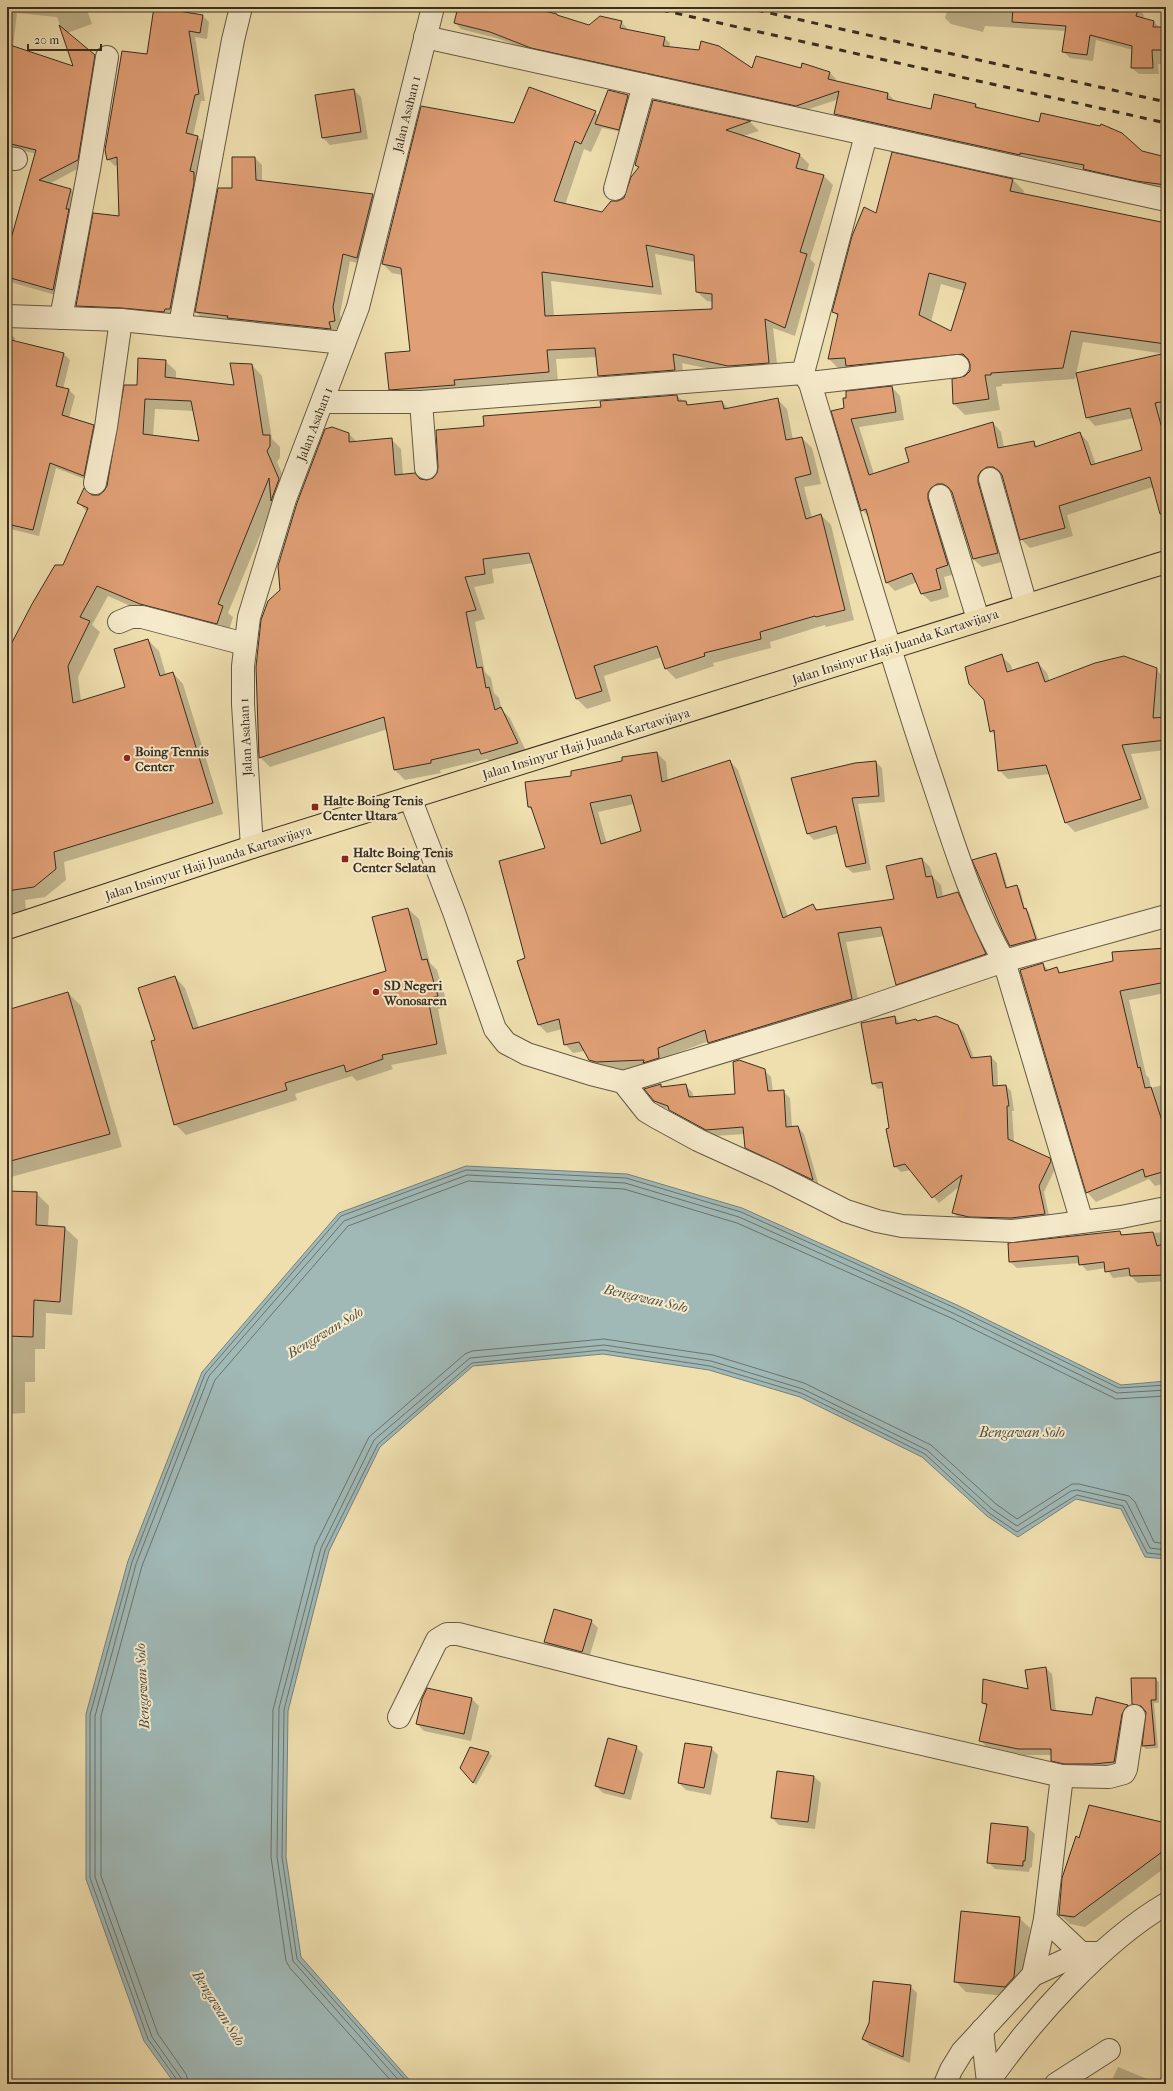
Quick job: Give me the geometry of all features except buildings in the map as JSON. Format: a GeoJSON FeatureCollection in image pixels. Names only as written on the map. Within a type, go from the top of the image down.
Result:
{"type":"FeatureCollection","features":[{"type":"Feature","properties":{"kind":"main road","name":"Jalan Insinyur Haji Juanda Kartawijaya"},"geometry":{"type":"LineString","coordinates":[[7,928],[252,847],[978,619],[1166,562]]}},
{"type":"Feature","properties":{"kind":"street"},"geometry":{"type":"LineString","coordinates":[[180,326],[233,40],[241,7]]}},
{"type":"Feature","properties":{"kind":"street","name":"Jalan Asahan 1"},"geometry":{"type":"LineString","coordinates":[[252,847],[244,720],[243,671],[245,644],[254,596],[285,499],[358,307],[433,7]]}},
{"type":"Feature","properties":{"kind":"street"},"geometry":{"type":"LineString","coordinates":[[425,38],[1166,200]]}},
{"type":"Feature","properties":{"kind":"street"},"geometry":{"type":"LineString","coordinates":[[61,318],[89,170],[107,57]]}},
{"type":"Feature","properties":{"kind":"street"},"geometry":{"type":"LineString","coordinates":[[615,189],[644,85]]}},
{"type":"Feature","properties":{"kind":"street"},"geometry":{"type":"LineString","coordinates":[[866,135],[806,378],[889,648],[962,868],[992,940],[1004,961],[1082,1222]]}},
{"type":"Feature","properties":{"kind":"street"},"geometry":{"type":"LineString","coordinates":[[7,316],[121,320],[344,343]]}},
{"type":"Feature","properties":{"kind":"street"},"geometry":{"type":"LineString","coordinates":[[95,483],[106,427],[121,320]]}},
{"type":"Feature","properties":{"kind":"street"},"geometry":{"type":"LineString","coordinates":[[323,402],[421,402],[806,378],[958,366]]}},
{"type":"Feature","properties":{"kind":"street"},"geometry":{"type":"LineString","coordinates":[[421,402],[426,468]]}},
{"type":"Feature","properties":{"kind":"street"},"geometry":{"type":"LineString","coordinates":[[990,479],[1026,605]]}},
{"type":"Feature","properties":{"kind":"street"},"geometry":{"type":"LineString","coordinates":[[940,496],[978,619]]}},
{"type":"Feature","properties":{"kind":"street"},"geometry":{"type":"LineString","coordinates":[[118,622],[131,617],[142,617],[245,644]]}},
{"type":"Feature","properties":{"kind":"street"},"geometry":{"type":"LineString","coordinates":[[410,798],[454,912],[495,1030],[506,1043],[527,1054],[591,1074],[623,1082],[863,1009],[1004,961],[1166,916]]}},
{"type":"Feature","properties":{"kind":"street"},"geometry":{"type":"LineString","coordinates":[[623,1082],[646,1111],[698,1140],[775,1175],[846,1211],[877,1221],[902,1226],[1012,1231],[1120,1217],[1166,1208]]}},
{"type":"Feature","properties":{"kind":"street"},"geometry":{"type":"LineString","coordinates":[[399,1717],[437,1640],[446,1634],[458,1634],[622,1675],[1062,1776],[1109,1777],[1124,1773],[1126,1769],[1134,1716]]}},
{"type":"Feature","properties":{"kind":"street"},"geometry":{"type":"LineString","coordinates":[[1033,1975],[1045,1919],[1062,1776]]}},
{"type":"Feature","properties":{"kind":"street"},"geometry":{"type":"LineString","coordinates":[[945,2084],[962,2052],[1033,1975],[1091,1953],[1141,1922],[1166,1904]]}},
{"type":"Feature","properties":{"kind":"street"},"geometry":{"type":"LineString","coordinates":[[1045,1919],[1091,1953]]}},
{"type":"Feature","properties":{"kind":"street"},"geometry":{"type":"LineString","coordinates":[[988,2083],[1091,1953]]}},
{"type":"Feature","properties":{"kind":"street"},"geometry":{"type":"LineString","coordinates":[[982,2030],[988,2083]]}},
{"type":"Feature","properties":{"kind":"street"},"geometry":{"type":"LineString","coordinates":[[1056,2084],[1109,2050]]}},
{"type":"Feature","properties":{"kind":"water","name":"Bengawan Solo"},"geometry":{"type":"Polygon","coordinates":[[[466,1166],[627,1174],[742,1208],[957,1305],[1121,1385],[1166,1381],[1166,1559],[1145,1557],[1121,1509],[1076,1499],[1018,1537],[987,1516],[922,1457],[800,1397],[709,1370],[603,1354],[473,1366],[380,1447],[329,1551],[288,1711],[286,1857],[301,1957],[413,2084],[175,2084],[144,2041],[86,1879],[86,1714],[128,1561],[202,1372],[339,1213],[466,1166]]]}},
{"type":"Feature","properties":{"kind":"railway"},"geometry":{"type":"LineString","coordinates":[[648,7],[1166,123]]}},
{"type":"Feature","properties":{"kind":"railway"},"geometry":{"type":"LineString","coordinates":[[743,7],[1166,102]]}},
{"type":"Feature","properties":{"kind":"place","name":"Boing Tennis Center"},"geometry":{"type":"Point","coordinates":[127,758]}},
{"type":"Feature","properties":{"kind":"place","name":"Halte Boing Tenis Center Utara"},"geometry":{"type":"Point","coordinates":[315,807]}},
{"type":"Feature","properties":{"kind":"place","name":"Halte Boing Tenis Center Selatan"},"geometry":{"type":"Point","coordinates":[345,859]}},
{"type":"Feature","properties":{"kind":"place","name":"SD Negeri Wonosaren"},"geometry":{"type":"Point","coordinates":[376,992]}}]}
